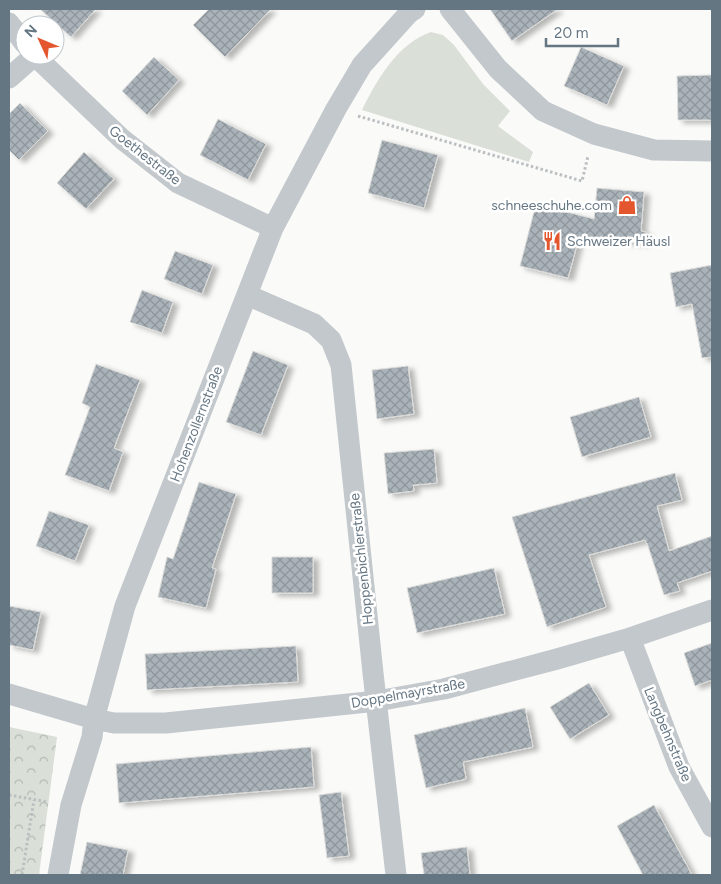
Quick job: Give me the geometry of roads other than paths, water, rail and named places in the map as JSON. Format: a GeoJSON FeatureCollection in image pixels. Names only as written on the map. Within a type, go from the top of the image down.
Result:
{"type":"FeatureCollection","features":[{"type":"Feature","properties":{"kind":"street","name":"Hohenzollernstraße"},"geometry":{"type":"LineString","coordinates":[[58,875],[71,805],[92,737],[94,719],[125,606],[273,228],[336,109],[362,65],[409,13],[415,9]]}},
{"type":"Feature","properties":{"kind":"street"},"geometry":{"type":"LineString","coordinates":[[450,9],[498,70],[544,112],[594,134],[654,150],[712,151]]}},
{"type":"Feature","properties":{"kind":"street"},"geometry":{"type":"LineString","coordinates":[[9,78],[23,65]]}},
{"type":"Feature","properties":{"kind":"street","name":"Goethestraße"},"geometry":{"type":"LineString","coordinates":[[44,65],[122,139],[178,183],[273,228]]}},
{"type":"Feature","properties":{"kind":"street","name":"Hoppenbichlerstraße"},"geometry":{"type":"LineString","coordinates":[[246,295],[314,324],[332,340],[341,365],[396,875]]}},
{"type":"Feature","properties":{"kind":"street","name":"Doppelmayrstraße"},"geometry":{"type":"LineString","coordinates":[[9,694],[114,723],[166,723],[377,701],[444,688],[630,638],[712,610]]}},
{"type":"Feature","properties":{"kind":"street","name":"Langbehnstraße"},"geometry":{"type":"LineString","coordinates":[[630,638],[679,767],[712,827]]}},
{"type":"Feature","properties":{"kind":"place","name":"schneeschuhe.com"},"geometry":{"type":"Point","coordinates":[627,205]}},
{"type":"Feature","properties":{"kind":"place","name":"Schweizer Häusl"},"geometry":{"type":"Point","coordinates":[552,241]}}]}
